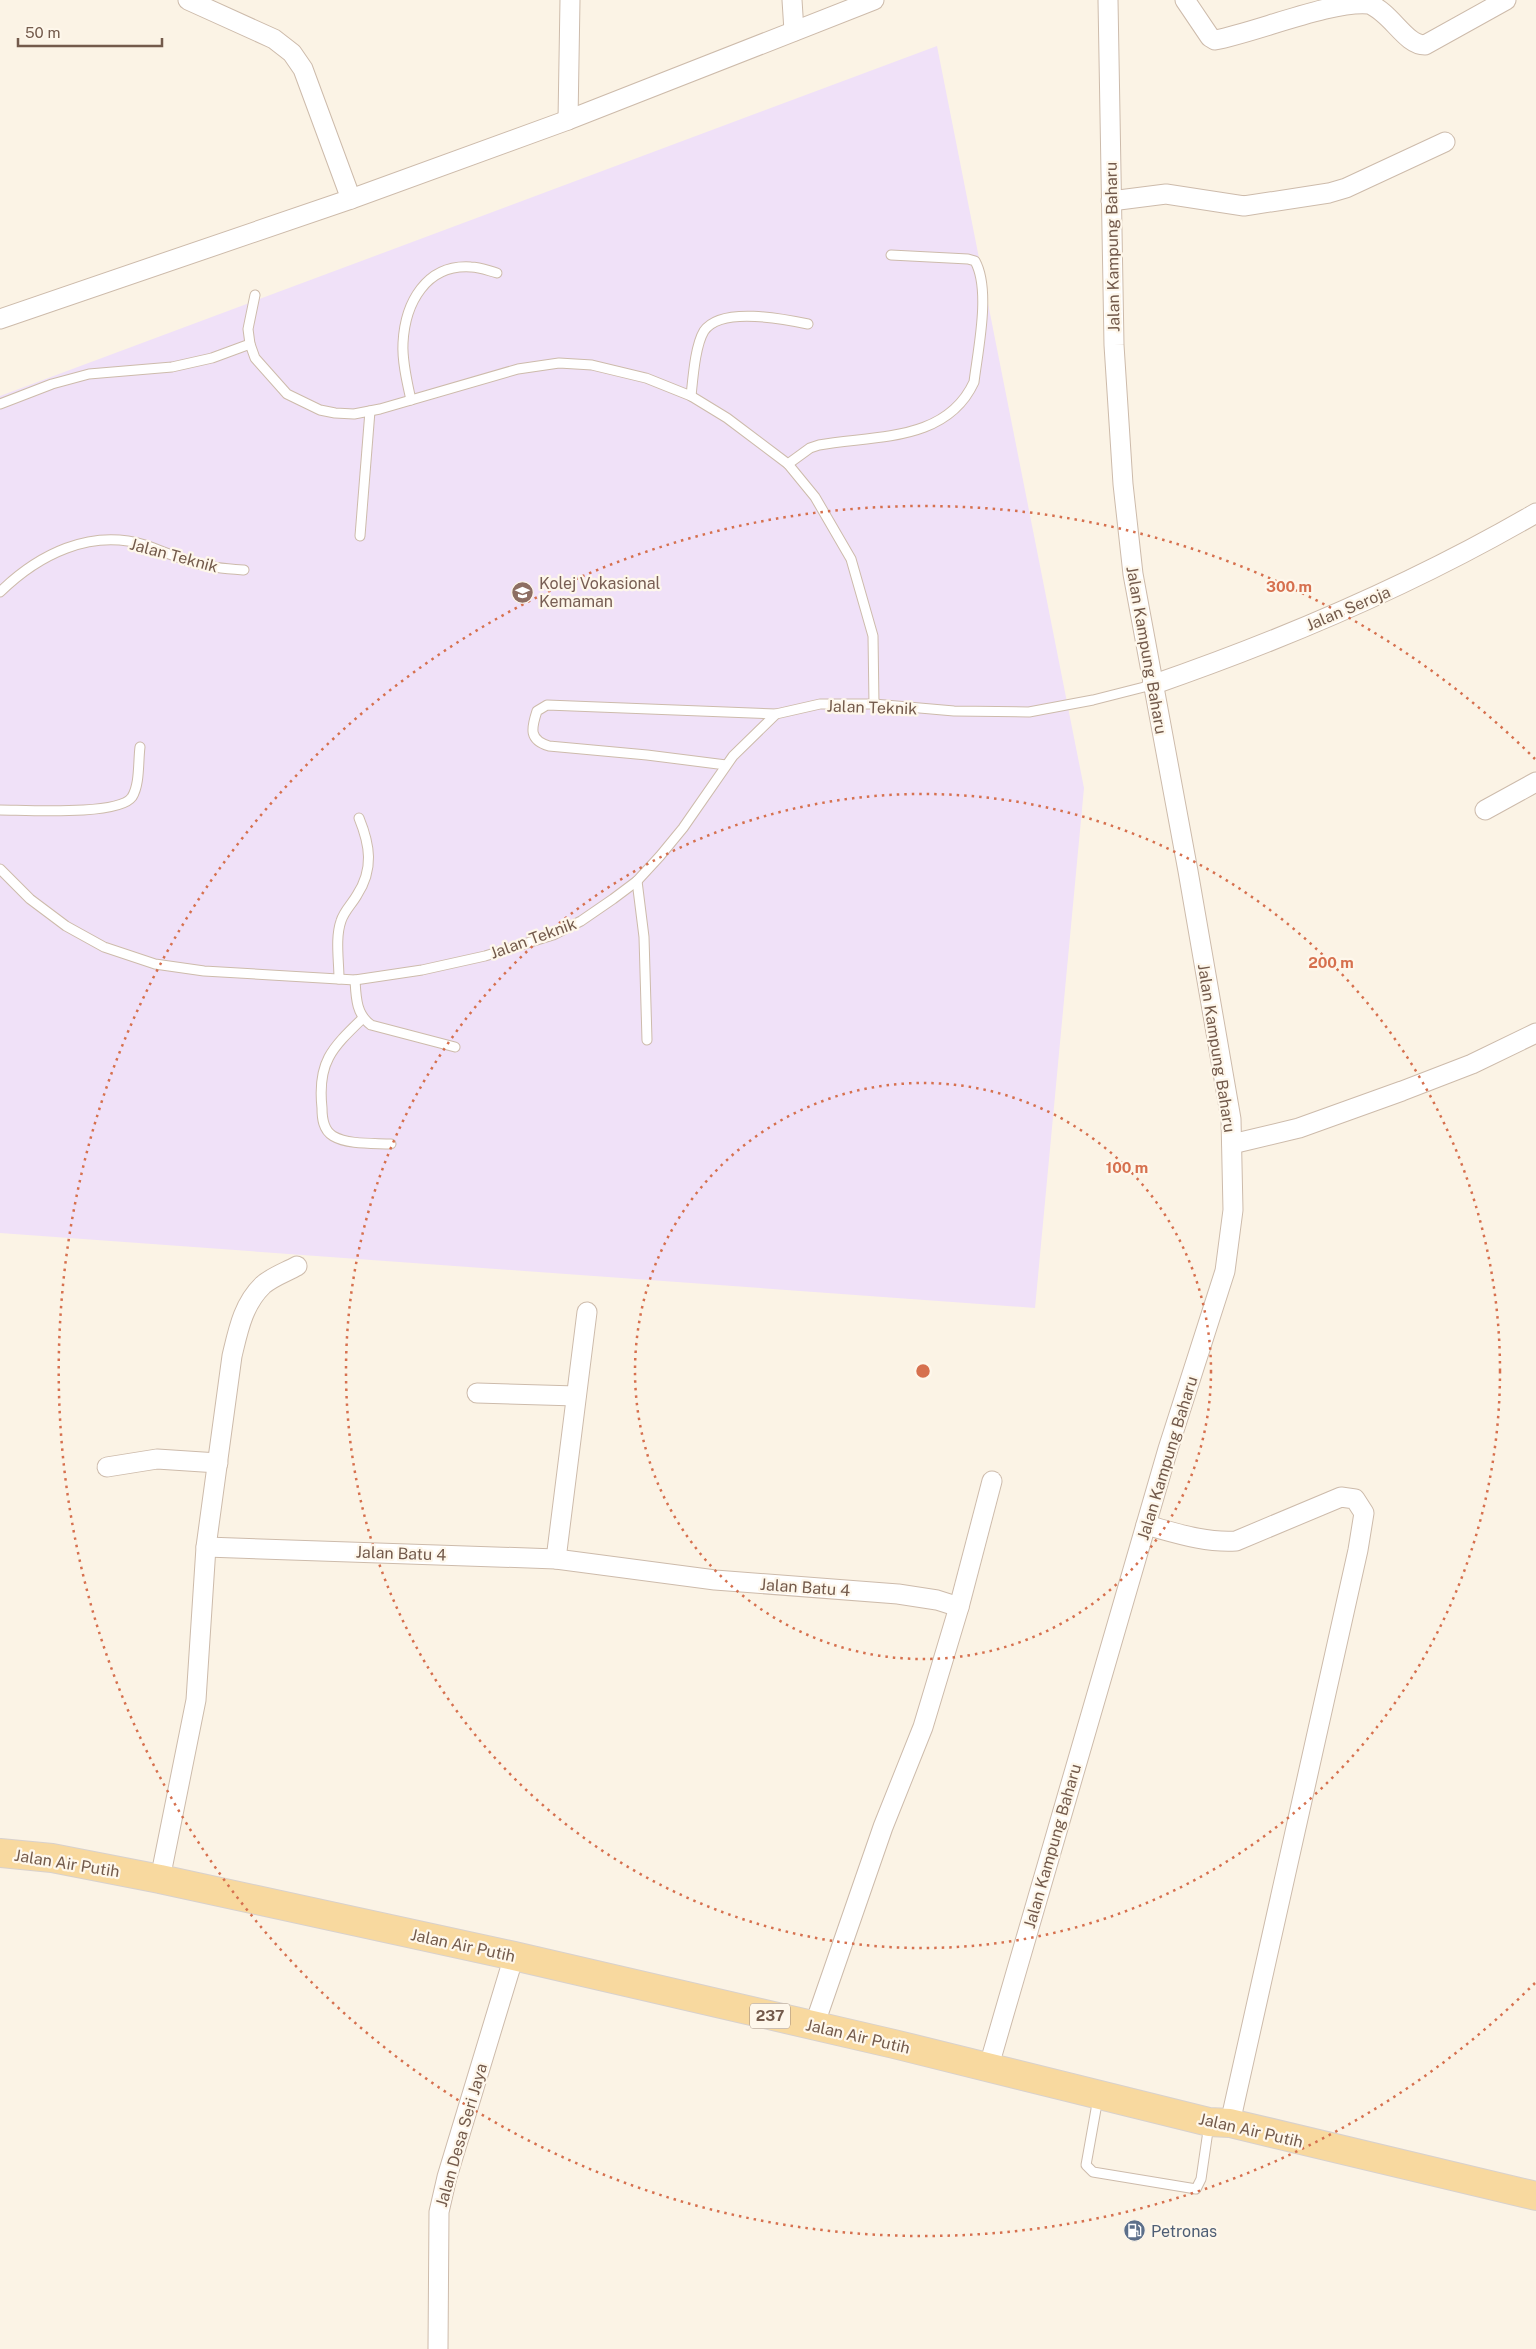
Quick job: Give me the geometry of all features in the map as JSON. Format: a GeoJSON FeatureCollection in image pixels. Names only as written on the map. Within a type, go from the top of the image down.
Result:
{"type":"FeatureCollection","features":[{"type":"Feature","properties":{"kind":"main road","name":"Jalan Air Putih"},"geometry":{"type":"LineString","coordinates":[[0,1853],[52,1858],[160,1879],[514,1956],[988,2069],[1536,2196]]}},
{"type":"Feature","properties":{"kind":"street"},"geometry":{"type":"LineString","coordinates":[[188,0],[274,39],[292,53],[303,69],[350,199]]}},
{"type":"Feature","properties":{"kind":"street"},"geometry":{"type":"LineString","coordinates":[[568,120],[570,0]]}},
{"type":"Feature","properties":{"kind":"street"},"geometry":{"type":"LineString","coordinates":[[792,0],[794,30]]}},
{"type":"Feature","properties":{"kind":"street"},"geometry":{"type":"LineString","coordinates":[[0,319],[350,199],[568,120],[874,0]]}},
{"type":"Feature","properties":{"kind":"street","name":"Jalan Kampung Baharu"},"geometry":{"type":"LineString","coordinates":[[988,2069],[1186,1390],[1225,1272],[1233,1210],[1231,1119],[1133,574],[1123,484],[1114,345],[1108,0]]}},
{"type":"Feature","properties":{"kind":"street"},"geometry":{"type":"LineString","coordinates":[[1185,0],[1195,12],[1210,37],[1215,40],[1329,3],[1349,0],[1368,3],[1387,14],[1408,39],[1420,45],[1425,45],[1506,0]]}},
{"type":"Feature","properties":{"kind":"street"},"geometry":{"type":"LineString","coordinates":[[1111,201],[1166,194],[1244,206],[1329,193],[1346,188],[1445,142]]}},
{"type":"Feature","properties":{"kind":"street","name":"Jalan Seroja"},"geometry":{"type":"LineString","coordinates":[[1152,685],[1232,657],[1404,584],[1489,540],[1536,513]]}},
{"type":"Feature","properties":{"kind":"street"},"geometry":{"type":"LineString","coordinates":[[1485,810],[1536,782]]}},
{"type":"Feature","properties":{"kind":"street"},"geometry":{"type":"LineString","coordinates":[[1232,1144],[1299,1128],[1402,1091],[1472,1064],[1536,1033]]}},
{"type":"Feature","properties":{"kind":"street"},"geometry":{"type":"LineString","coordinates":[[160,1879],[196,1700],[206,1547],[232,1356],[239,1325],[249,1302],[263,1285],[297,1266]]}},
{"type":"Feature","properties":{"kind":"street"},"geometry":{"type":"LineString","coordinates":[[556,1559],[587,1312]]}},
{"type":"Feature","properties":{"kind":"street"},"geometry":{"type":"LineString","coordinates":[[477,1393],[576,1396]]}},
{"type":"Feature","properties":{"kind":"street"},"geometry":{"type":"LineString","coordinates":[[107,1468],[157,1458],[218,1463]]}},
{"type":"Feature","properties":{"kind":"street"},"geometry":{"type":"LineString","coordinates":[[814,2026],[883,1827],[923,1727],[960,1607],[992,1481]]}},
{"type":"Feature","properties":{"kind":"street"},"geometry":{"type":"LineString","coordinates":[[1146,1525],[1191,1537],[1226,1542],[1236,1541],[1341,1498],[1355,1499],[1364,1512],[1356,1560],[1220,2122]]}},
{"type":"Feature","properties":{"kind":"street","name":"Jalan Batu 4"},"geometry":{"type":"LineString","coordinates":[[206,1547],[556,1559],[715,1580],[898,1594],[937,1600],[960,1607]]}},
{"type":"Feature","properties":{"kind":"street","name":"Jalan Desa Seri Jaya"},"geometry":{"type":"LineString","coordinates":[[438,2349],[439,2212],[447,2177],[514,1956]]}},
{"type":"Feature","properties":{"kind":"lane"},"geometry":{"type":"LineString","coordinates":[[788,464],[810,448],[819,445],[879,438],[921,430],[940,420],[970,391],[974,382],[982,301],[980,275],[975,261],[957,258],[891,255]]}},
{"type":"Feature","properties":{"kind":"lane"},"geometry":{"type":"LineString","coordinates":[[411,400],[403,344],[407,314],[414,297],[425,282],[441,271],[472,267],[497,273]]}},
{"type":"Feature","properties":{"kind":"lane"},"geometry":{"type":"LineString","coordinates":[[255,296],[248,330],[255,358],[287,394],[320,410],[335,414],[370,411],[518,370],[559,363],[592,365],[623,371],[691,396],[740,428],[788,464],[815,497],[851,559],[873,636],[874,704]]}},
{"type":"Feature","properties":{"kind":"lane"},"geometry":{"type":"LineString","coordinates":[[691,396],[701,340],[707,327],[734,316],[772,316],[808,324]]}},
{"type":"Feature","properties":{"kind":"lane"},"geometry":{"type":"LineString","coordinates":[[0,404],[52,384],[89,374],[172,367],[219,356],[250,344]]}},
{"type":"Feature","properties":{"kind":"lane"},"geometry":{"type":"LineString","coordinates":[[360,536],[370,411]]}},
{"type":"Feature","properties":{"kind":"lane","name":"Jalan Teknik"},"geometry":{"type":"LineString","coordinates":[[0,592],[12,580],[47,556],[91,541],[116,541],[143,545],[197,564],[244,570]]}},
{"type":"Feature","properties":{"kind":"lane","name":"Jalan Teknik"},"geometry":{"type":"LineString","coordinates":[[0,869],[30,899],[104,947],[155,964],[204,971],[355,980],[422,970],[485,956],[552,935],[581,921],[638,881],[683,828],[726,765],[776,714],[820,704],[874,704],[954,711],[1029,712],[1093,700],[1152,685]]}},
{"type":"Feature","properties":{"kind":"lane"},"geometry":{"type":"LineString","coordinates":[[726,765],[647,755],[549,746],[539,743],[535,738],[534,721],[537,711],[547,705],[776,714]]}},
{"type":"Feature","properties":{"kind":"lane"},"geometry":{"type":"LineString","coordinates":[[0,810],[102,810],[125,804],[135,791],[140,747]]}},
{"type":"Feature","properties":{"kind":"lane"},"geometry":{"type":"LineString","coordinates":[[339,979],[338,933],[341,921],[358,894],[369,865],[369,846],[359,818]]}},
{"type":"Feature","properties":{"kind":"lane"},"geometry":{"type":"LineString","coordinates":[[638,881],[644,937],[647,1040]]}},
{"type":"Feature","properties":{"kind":"lane"},"geometry":{"type":"LineString","coordinates":[[355,980],[356,1000],[363,1018],[371,1025],[456,1047]]}},
{"type":"Feature","properties":{"kind":"lane"},"geometry":{"type":"LineString","coordinates":[[363,1018],[338,1043],[325,1063],[320,1091],[323,1123],[333,1136],[346,1140],[391,1144]]}},
{"type":"Feature","properties":{"kind":"lane"},"geometry":{"type":"LineString","coordinates":[[1099,2095],[1086,2162],[1087,2168],[1093,2172],[1196,2189],[1220,2122]]}},
{"type":"Feature","properties":{"kind":"shaded area","name":"Kolej Vokasional Kemaman"},"geometry":{"type":"Polygon","coordinates":[[[937,46],[1084,788],[1035,1308],[0,1233],[0,396],[937,46]]]}},
{"type":"Feature","properties":{"kind":"place","name":"Kolej Vokasional Kemaman"},"geometry":{"type":"Point","coordinates":[523,592]}},
{"type":"Feature","properties":{"kind":"place","name":"Petronas"},"geometry":{"type":"Point","coordinates":[1135,2231]}}]}
